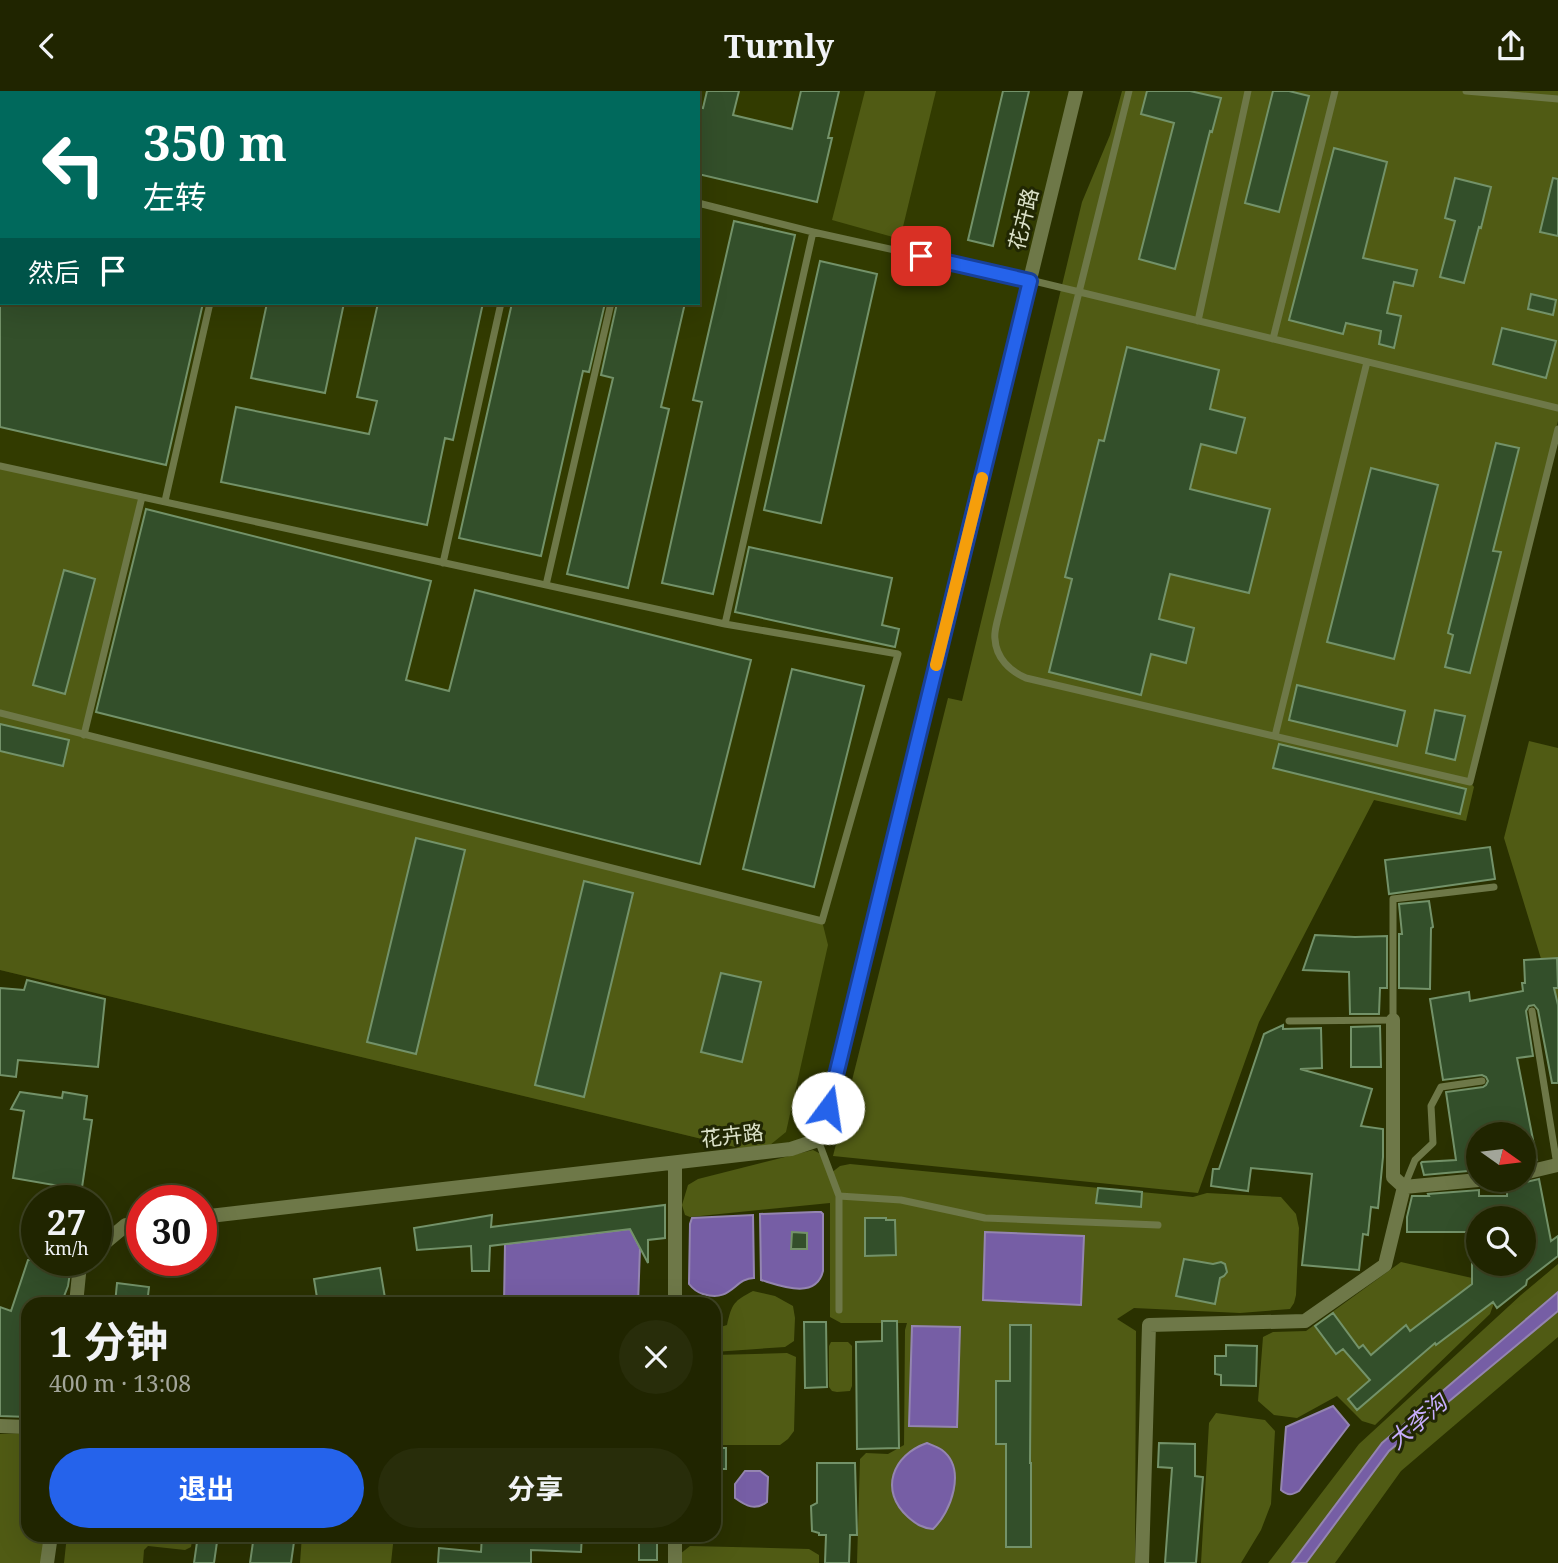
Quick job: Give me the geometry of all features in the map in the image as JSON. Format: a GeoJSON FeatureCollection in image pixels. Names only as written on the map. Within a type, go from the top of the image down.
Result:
{"type":"FeatureCollection","features":[{"type":"Feature","properties":{"kind":"street","name":"花卉路"},"geometry":{"type":"LineString","coordinates":[[217,1215],[791,1149],[818,1140],[832,1095],[1076,91]]}},
{"type":"Feature","properties":{"kind":"street"},"geometry":{"type":"LineString","coordinates":[[1393,1020],[1393,1177],[1404,1187],[1466,1181]]}},
{"type":"Feature","properties":{"kind":"street"},"geometry":{"type":"LineString","coordinates":[[675,1163],[675,1297]]}},
{"type":"Feature","properties":{"kind":"street"},"geometry":{"type":"LineString","coordinates":[[1536,1170],[1557,1165]]}},
{"type":"Feature","properties":{"kind":"street"},"geometry":{"type":"LineString","coordinates":[[1142,1563],[1149,1325],[1306,1321],[1385,1265],[1404,1187]]}},
{"type":"Feature","properties":{"kind":"street"},"geometry":{"type":"LineString","coordinates":[[112,1237],[126,1225]]}},
{"type":"Feature","properties":{"kind":"street"},"geometry":{"type":"LineString","coordinates":[[77,1297],[79,1276]]}},
{"type":"Feature","properties":{"kind":"street"},"geometry":{"type":"LineString","coordinates":[[0,1426],[21,1427]]}},
{"type":"Feature","properties":{"kind":"street"},"geometry":{"type":"LineString","coordinates":[[47,1563],[50,1542]]}},
{"type":"Feature","properties":{"kind":"street"},"geometry":{"type":"LineString","coordinates":[[674,1542],[674,1563]]}},
{"type":"Feature","properties":{"kind":"lane"},"geometry":{"type":"LineString","coordinates":[[1129,91],[997,622],[995,640],[998,653],[1012,672],[1026,678],[1470,782],[1558,429]]}},
{"type":"Feature","properties":{"kind":"lane"},"geometry":{"type":"LineString","coordinates":[[1198,321],[1248,91]]}},
{"type":"Feature","properties":{"kind":"lane"},"geometry":{"type":"LineString","coordinates":[[1273,339],[1335,91]]}},
{"type":"Feature","properties":{"kind":"lane"},"geometry":{"type":"LineString","coordinates":[[1466,91],[1558,99]]}},
{"type":"Feature","properties":{"kind":"lane"},"geometry":{"type":"LineString","coordinates":[[700,204],[1558,408]]}},
{"type":"Feature","properties":{"kind":"lane"},"geometry":{"type":"LineString","coordinates":[[725,624],[813,232]]}},
{"type":"Feature","properties":{"kind":"lane"},"geometry":{"type":"LineString","coordinates":[[164,501],[210,305]]}},
{"type":"Feature","properties":{"kind":"lane"},"geometry":{"type":"LineString","coordinates":[[443,562],[501,305]]}},
{"type":"Feature","properties":{"kind":"lane"},"geometry":{"type":"LineString","coordinates":[[546,585],[611,305]]}},
{"type":"Feature","properties":{"kind":"lane"},"geometry":{"type":"LineString","coordinates":[[1275,736],[1367,362]]}},
{"type":"Feature","properties":{"kind":"lane"},"geometry":{"type":"LineString","coordinates":[[0,465],[725,624],[898,654],[822,921],[0,713]]}},
{"type":"Feature","properties":{"kind":"lane"},"geometry":{"type":"LineString","coordinates":[[84,735],[142,497]]}},
{"type":"Feature","properties":{"kind":"lane"},"geometry":{"type":"LineString","coordinates":[[1289,1021],[1393,1020],[1393,899],[1494,887]]}},
{"type":"Feature","properties":{"kind":"lane"},"geometry":{"type":"LineString","coordinates":[[1532,1011],[1557,1165]]}},
{"type":"Feature","properties":{"kind":"lane"},"geometry":{"type":"LineString","coordinates":[[1404,1187],[1415,1160],[1433,1143],[1431,1106],[1441,1087],[1482,1081]]}},
{"type":"Feature","properties":{"kind":"lane"},"geometry":{"type":"LineString","coordinates":[[818,1140],[839,1196],[839,1310]]}},
{"type":"Feature","properties":{"kind":"lane"},"geometry":{"type":"LineString","coordinates":[[839,1196],[901,1200],[985,1218],[1158,1225]]}},
{"type":"Feature","properties":{"kind":"shaded area"},"geometry":{"type":"Polygon","coordinates":[[[700,91],[1076,91],[818,1140],[760,1153],[0,970],[0,305],[700,305],[700,91]]]}},
{"type":"Feature","properties":{"kind":"shaded area"},"geometry":{"type":"Polygon","coordinates":[[[865,91],[936,91],[900,239],[832,220],[865,91]]]}},
{"type":"Feature","properties":{"kind":"shaded area"},"geometry":{"type":"Polygon","coordinates":[[[1122,91],[1558,91],[1558,421],[1470,782],[1474,787],[1466,821],[1374,800],[1259,1022],[1198,1193],[833,1156],[948,698],[962,701],[1082,202],[1110,135],[1122,91]]]}},
{"type":"Feature","properties":{"kind":"shaded area"},"geometry":{"type":"Polygon","coordinates":[[[0,466],[142,497],[84,735],[822,921],[828,945],[786,1132],[760,1153],[0,970],[0,466]]]}},
{"type":"Feature","properties":{"kind":"shaded area"},"geometry":{"type":"Polygon","coordinates":[[[1529,741],[1558,748],[1558,1014],[1504,838],[1529,741]]]}},
{"type":"Feature","properties":{"kind":"shaded area"},"geometry":{"type":"Polygon","coordinates":[[[813,1150],[823,1155],[831,1173],[840,1166],[850,1164],[1193,1197],[1207,1193],[1281,1197],[1296,1214],[1299,1228],[1296,1295],[1290,1309],[1240,1313],[1134,1308],[1117,1319],[1136,1331],[1135,1563],[857,1563],[860,1459],[866,1453],[888,1454],[904,1445],[907,1323],[841,1323],[830,1317],[830,1203],[690,1217],[685,1215],[682,1205],[688,1185],[698,1179],[813,1150]]]}},
{"type":"Feature","properties":{"kind":"shaded area"},"geometry":{"type":"Polygon","coordinates":[[[1401,1262],[1481,1280],[1481,1285],[1494,1303],[1490,1314],[1375,1425],[1362,1421],[1337,1396],[1297,1418],[1274,1415],[1258,1401],[1263,1337],[1273,1332],[1306,1331],[1401,1262]]]}},
{"type":"Feature","properties":{"kind":"shaded area"},"geometry":{"type":"Polygon","coordinates":[[[1558,1264],[1558,1337],[1401,1471],[1335,1563],[1268,1563],[1359,1444],[1558,1264]]]}},
{"type":"Feature","properties":{"kind":"shaded area"},"geometry":{"type":"Polygon","coordinates":[[[753,1291],[775,1296],[793,1306],[794,1341],[785,1347],[721,1352],[721,1327],[727,1325],[735,1303],[753,1291]]]}},
{"type":"Feature","properties":{"kind":"shaded area"},"geometry":{"type":"Polygon","coordinates":[[[831,1342],[848,1342],[852,1346],[850,1391],[837,1392],[829,1387],[831,1342]]]}},
{"type":"Feature","properties":{"kind":"shaded area"},"geometry":{"type":"Polygon","coordinates":[[[787,1353],[796,1357],[794,1431],[780,1445],[721,1445],[721,1355],[787,1353]]]}},
{"type":"Feature","properties":{"kind":"shaded area"},"geometry":{"type":"Polygon","coordinates":[[[1216,1413],[1265,1420],[1275,1431],[1271,1504],[1261,1530],[1241,1563],[1201,1563],[1209,1423],[1216,1413]]]}},
{"type":"Feature","properties":{"kind":"shaded area"},"geometry":{"type":"Polygon","coordinates":[[[21,1433],[21,1542],[45,1542],[42,1563],[0,1563],[0,1434],[21,1433]]]}},
{"type":"Feature","properties":{"kind":"shaded area"},"geometry":{"type":"Polygon","coordinates":[[[66,1542],[192,1542],[191,1547],[185,1550],[148,1546],[144,1550],[143,1563],[64,1563],[66,1542]]]}},
{"type":"Feature","properties":{"kind":"shaded area"},"geometry":{"type":"Polygon","coordinates":[[[302,1542],[393,1542],[391,1563],[300,1563],[302,1542]]]}},
{"type":"Feature","properties":{"kind":"shaded area"},"geometry":{"type":"Polygon","coordinates":[[[690,1546],[809,1549],[819,1555],[819,1563],[678,1563],[680,1554],[690,1546]]]}},
{"type":"Feature","properties":{"kind":"water"},"geometry":{"type":"Polygon","coordinates":[[[821,1212],[823,1271],[819,1280],[806,1288],[797,1289],[761,1280],[760,1214],[821,1212]]]}},
{"type":"Feature","properties":{"kind":"water"},"geometry":{"type":"Polygon","coordinates":[[[753,1215],[754,1278],[747,1279],[720,1295],[703,1294],[695,1290],[689,1284],[692,1218],[753,1215]]]}},
{"type":"Feature","properties":{"kind":"water"},"geometry":{"type":"Polygon","coordinates":[[[630,1229],[640,1248],[638,1297],[504,1297],[505,1244],[630,1229]]]}},
{"type":"Feature","properties":{"kind":"water"},"geometry":{"type":"Polygon","coordinates":[[[985,1232],[1084,1236],[1081,1305],[983,1300],[985,1232]]]}},
{"type":"Feature","properties":{"kind":"water","name":"大李沟"},"geometry":{"type":"Polygon","coordinates":[[[1558,1292],[1558,1311],[1389,1451],[1306,1563],[1292,1563],[1382,1443],[1558,1292]]]}},
{"type":"Feature","properties":{"kind":"water"},"geometry":{"type":"Polygon","coordinates":[[[912,1326],[960,1327],[957,1427],[909,1426],[912,1326]]]}},
{"type":"Feature","properties":{"kind":"water"},"geometry":{"type":"Polygon","coordinates":[[[1333,1406],[1349,1425],[1299,1491],[1286,1493],[1281,1490],[1286,1427],[1333,1406]]]}},
{"type":"Feature","properties":{"kind":"water"},"geometry":{"type":"Polygon","coordinates":[[[927,1443],[950,1458],[955,1479],[946,1512],[933,1529],[919,1525],[908,1517],[899,1507],[892,1485],[898,1465],[905,1456],[927,1443]]]}},
{"type":"Feature","properties":{"kind":"water"},"geometry":{"type":"Polygon","coordinates":[[[745,1471],[760,1471],[768,1477],[767,1502],[763,1505],[751,1506],[735,1498],[735,1484],[745,1471]]]}},
{"type":"Feature","properties":{"kind":"building"},"geometry":{"type":"Polygon","coordinates":[[[707,91],[739,91],[733,115],[792,129],[801,91],[839,91],[828,138],[832,138],[817,202],[700,174],[700,107],[703,108],[707,91]]]}},
{"type":"Feature","properties":{"kind":"building"},"geometry":{"type":"Polygon","coordinates":[[[1003,91],[1029,91],[993,246],[968,240],[1003,91]]]}},
{"type":"Feature","properties":{"kind":"building"},"geometry":{"type":"Polygon","coordinates":[[[1147,91],[1190,91],[1221,98],[1175,269],[1139,259],[1174,123],[1141,114],[1147,91]]]}},
{"type":"Feature","properties":{"kind":"building"},"geometry":{"type":"Polygon","coordinates":[[[1273,91],[1289,91],[1309,96],[1279,212],[1245,203],[1273,91]]]}},
{"type":"Feature","properties":{"kind":"building"},"geometry":{"type":"Polygon","coordinates":[[[1334,148],[1387,162],[1363,258],[1417,270],[1413,286],[1394,282],[1387,313],[1401,316],[1394,348],[1379,344],[1381,331],[1346,323],[1343,334],[1289,320],[1334,148]]]}},
{"type":"Feature","properties":{"kind":"building"},"geometry":{"type":"Polygon","coordinates":[[[1455,178],[1491,187],[1464,283],[1440,277],[1455,221],[1445,218],[1455,178]]]}},
{"type":"Feature","properties":{"kind":"building"},"geometry":{"type":"Polygon","coordinates":[[[1553,178],[1558,179],[1558,236],[1540,232],[1553,178]]]}},
{"type":"Feature","properties":{"kind":"building"},"geometry":{"type":"Polygon","coordinates":[[[734,221],[795,235],[713,594],[662,583],[702,402],[693,400],[734,221]]]}},
{"type":"Feature","properties":{"kind":"building"},"geometry":{"type":"Polygon","coordinates":[[[820,261],[877,274],[821,523],[764,510],[820,261]]]}},
{"type":"Feature","properties":{"kind":"building"},"geometry":{"type":"Polygon","coordinates":[[[1531,294],[1556,300],[1553,315],[1528,309],[1531,294]]]}},
{"type":"Feature","properties":{"kind":"building"},"geometry":{"type":"Polygon","coordinates":[[[0,305],[203,305],[166,465],[0,427],[0,305]]]}},
{"type":"Feature","properties":{"kind":"building"},"geometry":{"type":"Polygon","coordinates":[[[267,305],[344,305],[325,393],[251,378],[267,305]]]}},
{"type":"Feature","properties":{"kind":"building"},"geometry":{"type":"Polygon","coordinates":[[[378,305],[483,305],[453,440],[445,438],[427,525],[221,482],[236,407],[369,434],[377,401],[357,397],[378,305]]]}},
{"type":"Feature","properties":{"kind":"building"},"geometry":{"type":"Polygon","coordinates":[[[512,305],[605,305],[589,372],[583,371],[541,556],[459,538],[512,305]]]}},
{"type":"Feature","properties":{"kind":"building"},"geometry":{"type":"Polygon","coordinates":[[[617,305],[685,305],[661,407],[669,409],[628,588],[567,574],[613,378],[601,375],[617,305]]]}},
{"type":"Feature","properties":{"kind":"building"},"geometry":{"type":"Polygon","coordinates":[[[1502,328],[1556,341],[1546,378],[1493,364],[1502,328]]]}},
{"type":"Feature","properties":{"kind":"building"},"geometry":{"type":"Polygon","coordinates":[[[1127,347],[1219,370],[1210,409],[1245,418],[1236,453],[1201,444],[1190,489],[1270,509],[1249,593],[1170,574],[1159,619],[1194,628],[1186,663],[1151,654],[1141,695],[1049,672],[1072,579],[1065,577],[1099,440],[1104,441],[1127,347]]]}},
{"type":"Feature","properties":{"kind":"building"},"geometry":{"type":"Polygon","coordinates":[[[1496,443],[1519,448],[1493,551],[1501,552],[1470,673],[1445,667],[1453,635],[1448,633],[1496,443]]]}},
{"type":"Feature","properties":{"kind":"building"},"geometry":{"type":"Polygon","coordinates":[[[1371,468],[1438,485],[1394,659],[1327,642],[1371,468]]]}},
{"type":"Feature","properties":{"kind":"building"},"geometry":{"type":"Polygon","coordinates":[[[146,509],[431,581],[406,680],[449,691],[475,590],[751,660],[700,864],[96,712],[146,509]]]}},
{"type":"Feature","properties":{"kind":"building"},"geometry":{"type":"Polygon","coordinates":[[[749,547],[892,578],[882,625],[899,629],[895,647],[735,612],[749,547]]]}},
{"type":"Feature","properties":{"kind":"building"},"geometry":{"type":"Polygon","coordinates":[[[64,570],[95,579],[65,694],[33,685],[64,570]]]}},
{"type":"Feature","properties":{"kind":"building"},"geometry":{"type":"Polygon","coordinates":[[[792,669],[864,686],[814,887],[743,869],[792,669]]]}},
{"type":"Feature","properties":{"kind":"building"},"geometry":{"type":"Polygon","coordinates":[[[1297,685],[1405,711],[1397,746],[1289,720],[1297,685]]]}},
{"type":"Feature","properties":{"kind":"building"},"geometry":{"type":"Polygon","coordinates":[[[1435,710],[1465,716],[1455,760],[1426,753],[1435,710]]]}},
{"type":"Feature","properties":{"kind":"building"},"geometry":{"type":"Polygon","coordinates":[[[0,724],[69,740],[63,766],[0,751],[0,724]]]}},
{"type":"Feature","properties":{"kind":"building"},"geometry":{"type":"Polygon","coordinates":[[[1279,744],[1466,789],[1460,814],[1273,768],[1279,744]]]}},
{"type":"Feature","properties":{"kind":"building"},"geometry":{"type":"Polygon","coordinates":[[[416,838],[465,850],[416,1054],[367,1042],[416,838]]]}},
{"type":"Feature","properties":{"kind":"building"},"geometry":{"type":"Polygon","coordinates":[[[1490,847],[1495,879],[1389,894],[1385,860],[1490,847]]]}},
{"type":"Feature","properties":{"kind":"building"},"geometry":{"type":"Polygon","coordinates":[[[584,881],[633,893],[584,1097],[535,1085],[584,881]]]}},
{"type":"Feature","properties":{"kind":"building"},"geometry":{"type":"Polygon","coordinates":[[[1429,901],[1433,927],[1430,989],[1399,988],[1399,934],[1402,934],[1399,904],[1429,901]]]}},
{"type":"Feature","properties":{"kind":"building"},"geometry":{"type":"Polygon","coordinates":[[[1315,935],[1387,936],[1387,988],[1380,988],[1379,1014],[1350,1014],[1349,972],[1303,970],[1315,935]]]}},
{"type":"Feature","properties":{"kind":"building"},"geometry":{"type":"Polygon","coordinates":[[[1557,958],[1558,988],[1554,988],[1558,1005],[1558,1083],[1552,1083],[1538,1010],[1534,1005],[1529,1006],[1526,1011],[1533,1056],[1517,1058],[1530,1122],[1466,1122],[1466,1171],[1424,1175],[1422,1162],[1456,1160],[1446,1092],[1483,1087],[1488,1081],[1482,1075],[1443,1080],[1430,999],[1469,992],[1470,1001],[1523,991],[1524,960],[1557,958]]]}},
{"type":"Feature","properties":{"kind":"building"},"geometry":{"type":"Polygon","coordinates":[[[721,973],[761,982],[742,1062],[701,1052],[721,973]]]}},
{"type":"Feature","properties":{"kind":"building"},"geometry":{"type":"Polygon","coordinates":[[[27,980],[105,999],[98,1067],[18,1060],[16,1077],[0,1075],[0,988],[24,990],[27,980]]]}},
{"type":"Feature","properties":{"kind":"building"},"geometry":{"type":"Polygon","coordinates":[[[1283,1025],[1283,1029],[1321,1028],[1322,1068],[1300,1069],[1372,1089],[1361,1126],[1383,1129],[1383,1157],[1378,1208],[1371,1207],[1368,1235],[1363,1234],[1359,1270],[1302,1265],[1312,1174],[1251,1168],[1248,1191],[1211,1186],[1213,1169],[1219,1169],[1264,1034],[1283,1025]]]}},
{"type":"Feature","properties":{"kind":"building"},"geometry":{"type":"Polygon","coordinates":[[[1380,1026],[1381,1067],[1351,1067],[1351,1027],[1380,1026]]]}},
{"type":"Feature","properties":{"kind":"building"},"geometry":{"type":"Polygon","coordinates":[[[20,1092],[62,1098],[63,1092],[87,1096],[84,1119],[92,1120],[82,1185],[54,1185],[13,1178],[24,1111],[11,1109],[20,1092]]]}},
{"type":"Feature","properties":{"kind":"building"},"geometry":{"type":"Polygon","coordinates":[[[1539,1179],[1551,1241],[1558,1236],[1558,1256],[1536,1273],[1536,1206],[1466,1206],[1466,1232],[1407,1232],[1412,1196],[1466,1191],[1479,1192],[1479,1196],[1507,1196],[1507,1192],[1536,1192],[1536,1180],[1539,1179]]]}},
{"type":"Feature","properties":{"kind":"building"},"geometry":{"type":"Polygon","coordinates":[[[1098,1188],[1142,1192],[1141,1207],[1096,1203],[1098,1188]]]}},
{"type":"Feature","properties":{"kind":"building"},"geometry":{"type":"Polygon","coordinates":[[[665,1205],[665,1238],[648,1240],[648,1263],[630,1229],[490,1246],[489,1271],[472,1271],[471,1246],[417,1250],[414,1228],[492,1215],[491,1227],[665,1205]]]}},
{"type":"Feature","properties":{"kind":"building"},"geometry":{"type":"Polygon","coordinates":[[[865,1218],[895,1220],[896,1255],[865,1256],[865,1218]]]}},
{"type":"Feature","properties":{"kind":"building"},"geometry":{"type":"Polygon","coordinates":[[[792,1232],[807,1233],[807,1249],[791,1249],[792,1232]]]}},
{"type":"Feature","properties":{"kind":"building"},"geometry":{"type":"Polygon","coordinates":[[[1184,1259],[1225,1264],[1227,1272],[1220,1278],[1215,1304],[1176,1296],[1184,1259]]]}},
{"type":"Feature","properties":{"kind":"building"},"geometry":{"type":"Polygon","coordinates":[[[380,1268],[385,1297],[317,1297],[314,1279],[380,1268]]]}},
{"type":"Feature","properties":{"kind":"building"},"geometry":{"type":"Polygon","coordinates":[[[23,1276],[70,1276],[64,1297],[21,1297],[21,1417],[0,1416],[0,1307],[11,1311],[23,1276]]]}},
{"type":"Feature","properties":{"kind":"building"},"geometry":{"type":"Polygon","coordinates":[[[1472,1276],[1532,1276],[1526,1285],[1497,1308],[1493,1302],[1436,1345],[1435,1343],[1357,1410],[1348,1399],[1370,1380],[1343,1349],[1336,1354],[1315,1326],[1333,1313],[1359,1348],[1363,1345],[1371,1355],[1406,1325],[1410,1331],[1472,1284],[1472,1276]]]}},
{"type":"Feature","properties":{"kind":"building"},"geometry":{"type":"Polygon","coordinates":[[[117,1283],[149,1287],[148,1297],[116,1297],[117,1283]]]}},
{"type":"Feature","properties":{"kind":"building"},"geometry":{"type":"Polygon","coordinates":[[[882,1321],[897,1321],[899,1448],[857,1449],[856,1342],[882,1341],[882,1321]]]}},
{"type":"Feature","properties":{"kind":"building"},"geometry":{"type":"Polygon","coordinates":[[[804,1322],[826,1322],[827,1387],[805,1388],[804,1322]]]}},
{"type":"Feature","properties":{"kind":"building"},"geometry":{"type":"Polygon","coordinates":[[[1010,1325],[1031,1325],[1031,1547],[1006,1547],[1006,1444],[996,1444],[996,1381],[1010,1381],[1010,1325]]]}},
{"type":"Feature","properties":{"kind":"building"},"geometry":{"type":"Polygon","coordinates":[[[1226,1345],[1257,1346],[1256,1386],[1221,1385],[1221,1375],[1215,1374],[1215,1356],[1226,1356],[1226,1345]]]}},
{"type":"Feature","properties":{"kind":"building"},"geometry":{"type":"Polygon","coordinates":[[[1159,1443],[1195,1444],[1195,1476],[1203,1477],[1196,1563],[1165,1563],[1172,1468],[1158,1467],[1159,1443]]]}},
{"type":"Feature","properties":{"kind":"building"},"geometry":{"type":"Polygon","coordinates":[[[721,1448],[726,1448],[726,1469],[721,1469],[721,1448]]]}},
{"type":"Feature","properties":{"kind":"building"},"geometry":{"type":"Polygon","coordinates":[[[817,1463],[855,1463],[857,1535],[850,1535],[849,1563],[825,1563],[826,1535],[812,1531],[811,1506],[817,1503],[817,1463]]]}},
{"type":"Feature","properties":{"kind":"building"},"geometry":{"type":"Polygon","coordinates":[[[197,1542],[217,1542],[214,1563],[194,1563],[197,1542]]]}},
{"type":"Feature","properties":{"kind":"building"},"geometry":{"type":"Polygon","coordinates":[[[253,1542],[294,1542],[291,1563],[250,1563],[253,1542]]]}},
{"type":"Feature","properties":{"kind":"building"},"geometry":{"type":"Polygon","coordinates":[[[482,1542],[582,1542],[581,1552],[531,1550],[531,1563],[438,1563],[439,1548],[481,1552],[482,1542]]]}},
{"type":"Feature","properties":{"kind":"building"},"geometry":{"type":"Polygon","coordinates":[[[639,1542],[657,1542],[657,1560],[639,1560],[639,1542]]]}},
{"type":"Feature","properties":{"kind":"slow traffic"},"geometry":{"type":"LineString","coordinates":[[936,665],[982,478]]}},
{"type":"Feature","properties":{"kind":"route"},"geometry":{"type":"LineString","coordinates":[[828,1108],[1030,281],[921,256]]}}]}
